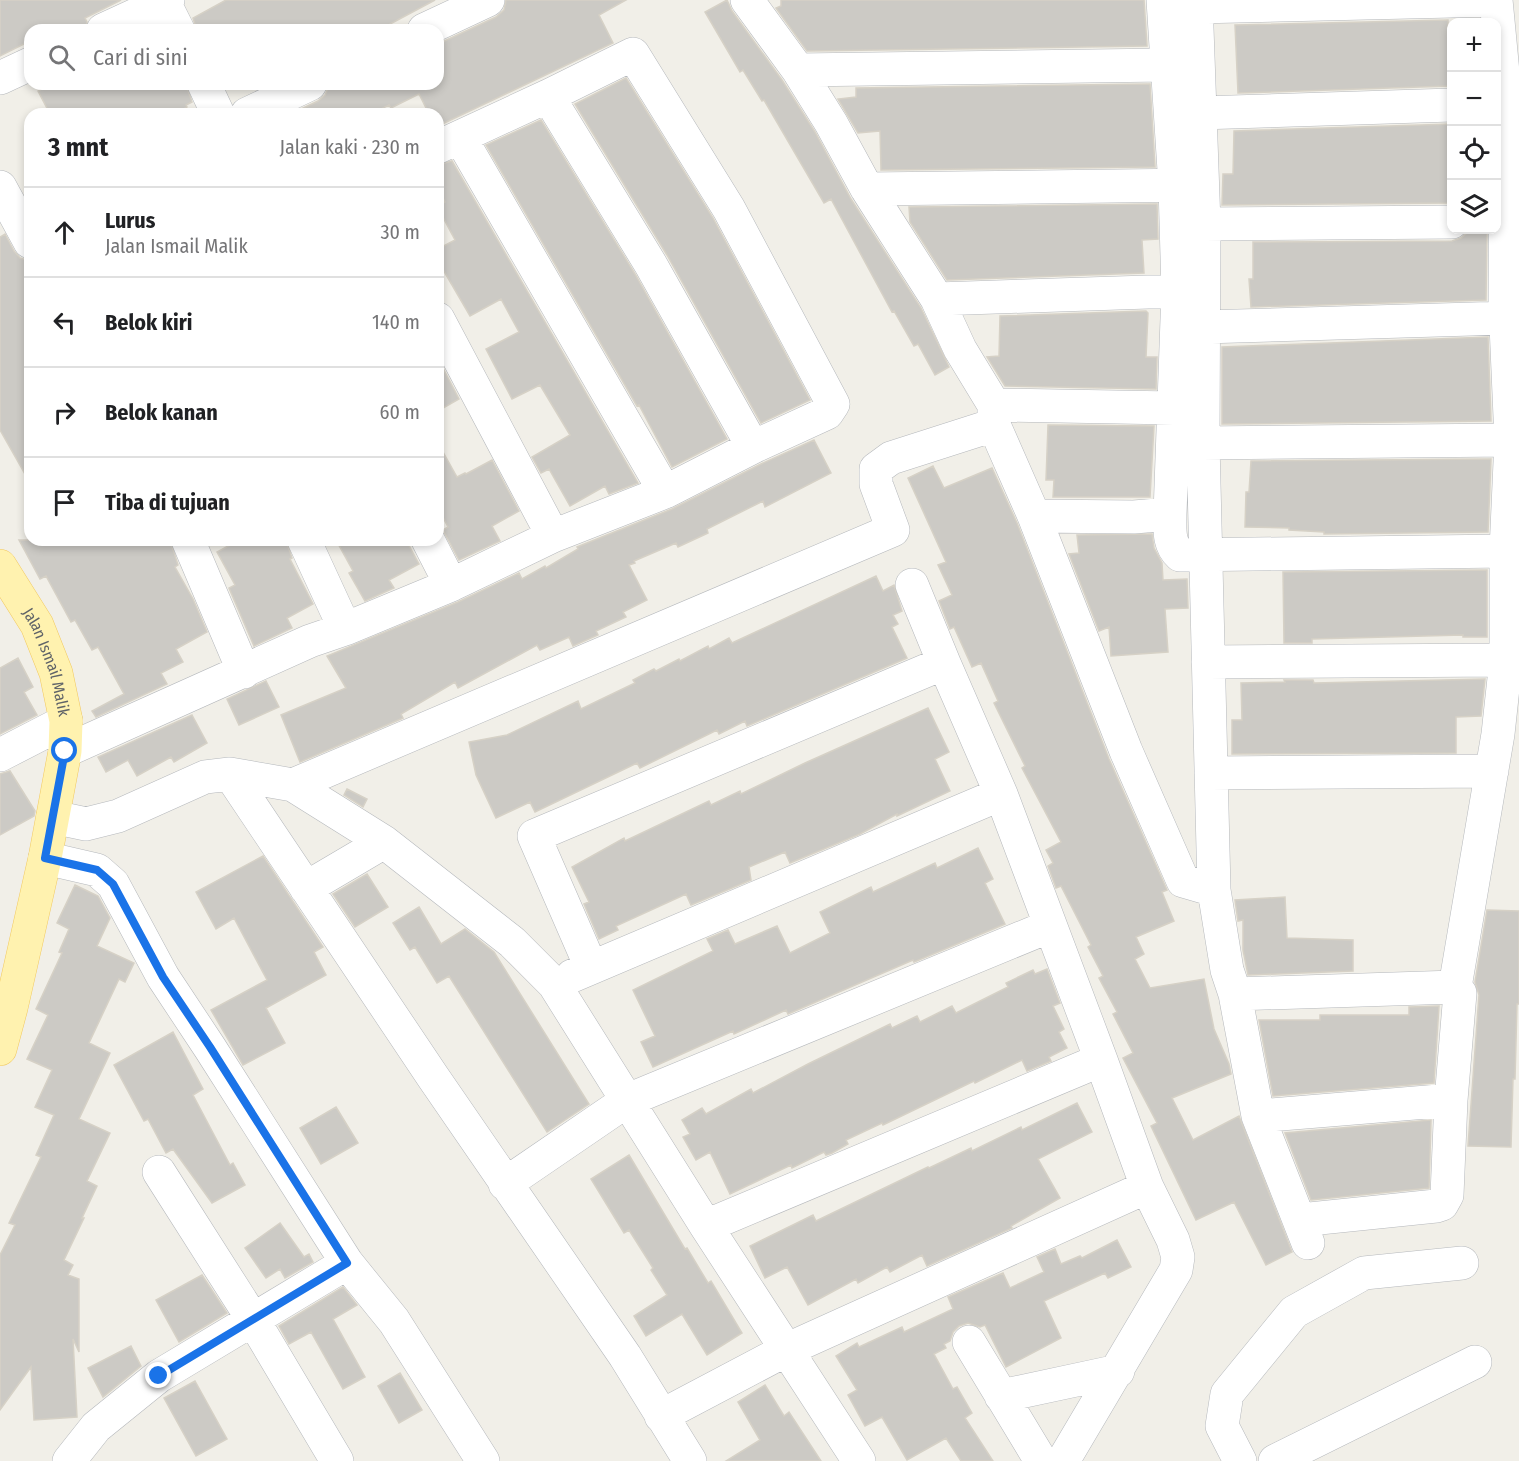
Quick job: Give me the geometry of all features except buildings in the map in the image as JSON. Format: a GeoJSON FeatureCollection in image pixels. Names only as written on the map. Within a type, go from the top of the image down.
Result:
{"type":"FeatureCollection","features":[{"type":"Feature","properties":{"kind":"main road","name":"Jalan Ismail Malik"},"geometry":{"type":"LineString","coordinates":[[0,566],[37,625],[56,673],[66,736],[45,858],[0,1049]]}},
{"type":"Feature","properties":{"kind":"street"},"geometry":{"type":"LineString","coordinates":[[437,24],[488,0]]}},
{"type":"Feature","properties":{"kind":"street"},"geometry":{"type":"LineString","coordinates":[[747,0],[798,70],[831,123],[867,189],[937,299],[994,415],[1126,752],[1183,882],[1214,890]]}},
{"type":"Feature","properties":{"kind":"street"},"geometry":{"type":"LineString","coordinates":[[1163,0],[1166,65],[1189,185],[1204,224],[1203,442],[1214,890],[1227,970],[1235,994],[1258,1116],[1304,1232],[1436,1206],[1443,1204],[1447,1195],[1451,1100],[1460,993],[1455,987],[1492,771],[1506,660],[1506,551],[1511,440],[1501,221]]}},
{"type":"Feature","properties":{"kind":"street"},"geometry":{"type":"LineString","coordinates":[[1499,72],[1496,0],[1196,4],[1199,113],[1178,291],[1170,540],[1173,549],[1180,555],[1506,551]]}},
{"type":"Feature","properties":{"kind":"street"},"geometry":{"type":"LineString","coordinates":[[124,24],[170,11]]}},
{"type":"Feature","properties":{"kind":"street"},"geometry":{"type":"LineString","coordinates":[[0,755],[66,736],[244,672],[310,641],[451,585],[553,536],[665,492],[753,447],[827,413],[833,404],[729,208],[633,54],[449,142],[665,492]]}},
{"type":"Feature","properties":{"kind":"street"},"geometry":{"type":"LineString","coordinates":[[798,70],[1166,65]]}},
{"type":"Feature","properties":{"kind":"street"},"geometry":{"type":"LineString","coordinates":[[0,78],[24,67]]}},
{"type":"Feature","properties":{"kind":"street"},"geometry":{"type":"LineString","coordinates":[[207,90],[215,108]]}},
{"type":"Feature","properties":{"kind":"street"},"geometry":{"type":"LineString","coordinates":[[260,108],[297,90]]}},
{"type":"Feature","properties":{"kind":"street"},"geometry":{"type":"LineString","coordinates":[[548,96],[651,265],[753,447]]}},
{"type":"Feature","properties":{"kind":"street"},"geometry":{"type":"LineString","coordinates":[[1199,113],[1447,105]]}},
{"type":"Feature","properties":{"kind":"street"},"geometry":{"type":"LineString","coordinates":[[1501,126],[1501,180]]}},
{"type":"Feature","properties":{"kind":"street"},"geometry":{"type":"LineString","coordinates":[[867,189],[1189,185]]}},
{"type":"Feature","properties":{"kind":"street"},"geometry":{"type":"LineString","coordinates":[[0,187],[19,224]]}},
{"type":"Feature","properties":{"kind":"street"},"geometry":{"type":"LineString","coordinates":[[1204,224],[1447,222]]}},
{"type":"Feature","properties":{"kind":"street"},"geometry":{"type":"LineString","coordinates":[[937,299],[1178,291]]}},
{"type":"Feature","properties":{"kind":"street"},"geometry":{"type":"LineString","coordinates":[[1203,327],[1506,318]]}},
{"type":"Feature","properties":{"kind":"street"},"geometry":{"type":"LineString","coordinates":[[444,330],[553,536]]}},
{"type":"Feature","properties":{"kind":"street"},"geometry":{"type":"LineString","coordinates":[[293,785],[893,530],[876,484],[876,469],[891,458],[994,415],[1174,408]]}},
{"type":"Feature","properties":{"kind":"street"},"geometry":{"type":"LineString","coordinates":[[1203,442],[1511,440]]}},
{"type":"Feature","properties":{"kind":"street"},"geometry":{"type":"LineString","coordinates":[[1034,516],[1134,517],[1170,514]]}},
{"type":"Feature","properties":{"kind":"street"},"geometry":{"type":"LineString","coordinates":[[191,546],[244,672]]}},
{"type":"Feature","properties":{"kind":"street"},"geometry":{"type":"LineString","coordinates":[[307,546],[345,629]]}},
{"type":"Feature","properties":{"kind":"street"},"geometry":{"type":"LineString","coordinates":[[431,546],[451,585]]}},
{"type":"Feature","properties":{"kind":"street"},"geometry":{"type":"LineString","coordinates":[[912,585],[1001,794],[1147,1187],[1173,1240],[1178,1257],[1176,1270],[1063,1461]]}},
{"type":"Feature","properties":{"kind":"street"},"geometry":{"type":"LineString","coordinates":[[1208,663],[1506,660]]}},
{"type":"Feature","properties":{"kind":"street"},"geometry":{"type":"LineString","coordinates":[[591,967],[534,836],[944,663]]}},
{"type":"Feature","properties":{"kind":"street"},"geometry":{"type":"LineString","coordinates":[[1211,772],[1492,771]]}},
{"type":"Feature","properties":{"kind":"street"},"geometry":{"type":"LineString","coordinates":[[230,774],[505,1184],[625,1356],[690,1461]]}},
{"type":"Feature","properties":{"kind":"street"},"geometry":{"type":"LineString","coordinates":[[53,817],[86,824],[118,816],[206,777],[230,774],[293,785],[384,842],[512,942],[554,984],[706,1226],[859,1461]]}},
{"type":"Feature","properties":{"kind":"street"},"geometry":{"type":"LineString","coordinates":[[554,984],[1001,794]]}},
{"type":"Feature","properties":{"kind":"street"},"geometry":{"type":"LineString","coordinates":[[306,888],[384,842]]}},
{"type":"Feature","properties":{"kind":"street"},"geometry":{"type":"LineString","coordinates":[[45,858],[97,870],[113,884],[163,977],[347,1263],[394,1321],[483,1461]]}},
{"type":"Feature","properties":{"kind":"street"},"geometry":{"type":"LineString","coordinates":[[505,1184],[628,1100],[1050,926]]}},
{"type":"Feature","properties":{"kind":"street"},"geometry":{"type":"LineString","coordinates":[[1235,994],[1455,987]]}},
{"type":"Feature","properties":{"kind":"street"},"geometry":{"type":"LineString","coordinates":[[706,1226],[1101,1060]]}},
{"type":"Feature","properties":{"kind":"street"},"geometry":{"type":"LineString","coordinates":[[1258,1116],[1451,1100]]}},
{"type":"Feature","properties":{"kind":"street"},"geometry":{"type":"LineString","coordinates":[[159,1172],[252,1318],[337,1461]]}},
{"type":"Feature","properties":{"kind":"street"},"geometry":{"type":"LineString","coordinates":[[661,1416],[786,1350],[1147,1187]]}},
{"type":"Feature","properties":{"kind":"street"},"geometry":{"type":"LineString","coordinates":[[69,1461],[96,1427],[159,1376],[252,1318],[347,1263]]}},
{"type":"Feature","properties":{"kind":"street"},"geometry":{"type":"LineString","coordinates":[[1240,1461],[1222,1426],[1227,1394],[1294,1312],[1364,1273],[1462,1263]]}},
{"type":"Feature","properties":{"kind":"street"},"geometry":{"type":"LineString","coordinates":[[969,1342],[1041,1461]]}},
{"type":"Feature","properties":{"kind":"street"},"geometry":{"type":"LineString","coordinates":[[1275,1461],[1476,1362]]}},
{"type":"Feature","properties":{"kind":"street"},"geometry":{"type":"LineString","coordinates":[[1001,1395],[1118,1371]]}},
{"type":"Feature","properties":{"kind":"route"},"geometry":{"type":"LineString","coordinates":[[65,751],[45,858],[97,870],[113,884],[163,977],[347,1263],[252,1318],[159,1376]]}}]}
